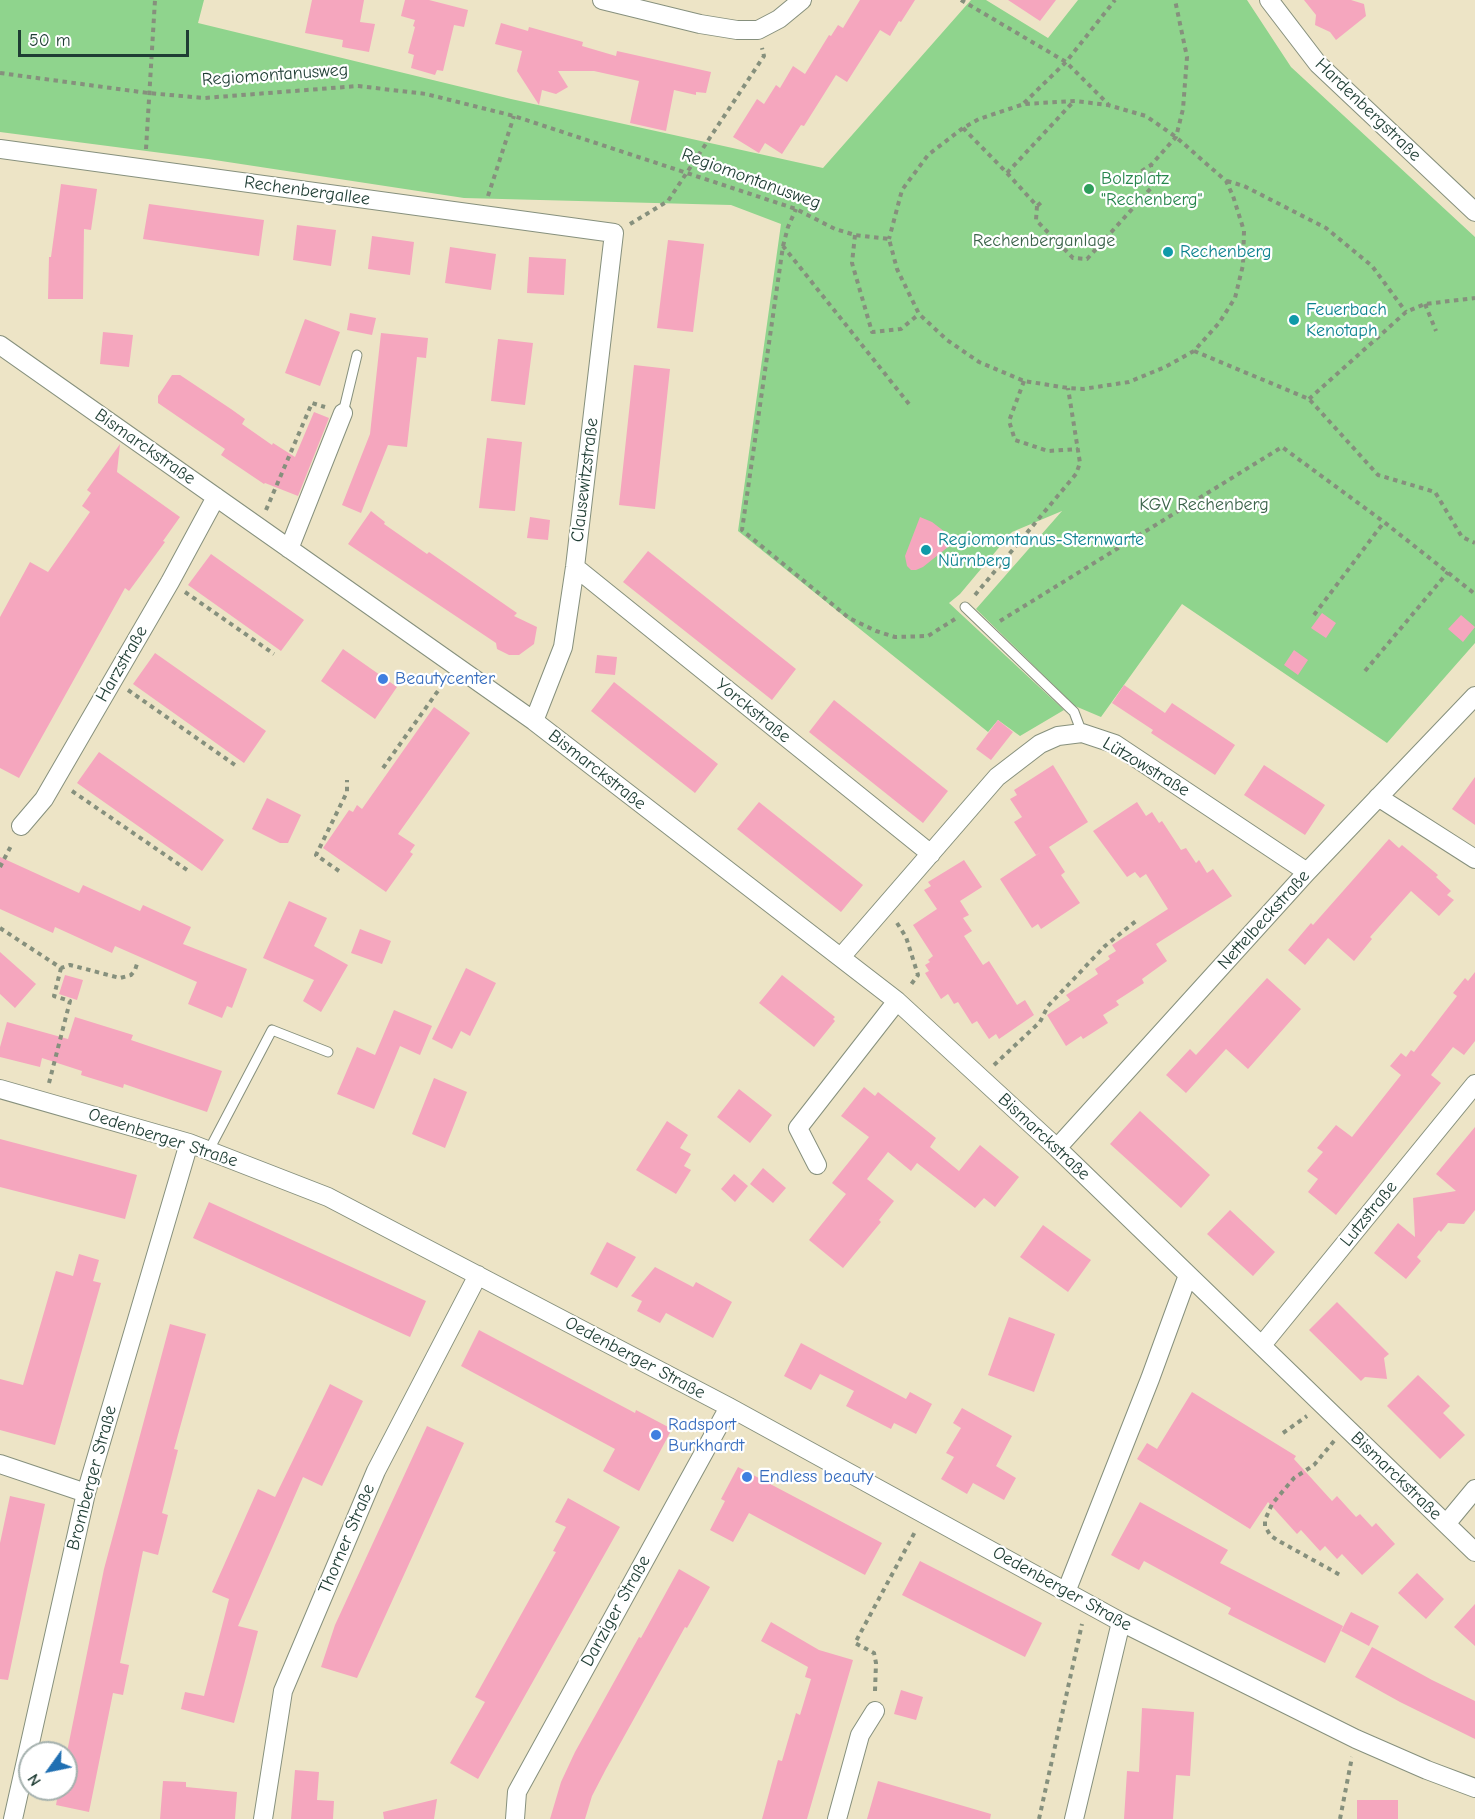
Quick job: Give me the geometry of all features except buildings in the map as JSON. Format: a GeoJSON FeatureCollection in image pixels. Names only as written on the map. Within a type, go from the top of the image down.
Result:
{"type":"FeatureCollection","features":[{"type":"Feature","properties":{"kind":"street"},"geometry":{"type":"LineString","coordinates":[[602,0],[700,24],[737,30],[758,30],[779,19],[802,0]]}},
{"type":"Feature","properties":{"kind":"street","name":"Hardenbergstraße"},"geometry":{"type":"LineString","coordinates":[[1269,0],[1318,64],[1475,212]]}},
{"type":"Feature","properties":{"kind":"street","name":"Rechenbergallee"},"geometry":{"type":"LineString","coordinates":[[0,149],[614,233]]}},
{"type":"Feature","properties":{"kind":"street","name":"Clausewitzstraße"},"geometry":{"type":"LineString","coordinates":[[534,721],[563,647],[575,567],[614,233]]}},
{"type":"Feature","properties":{"kind":"street","name":"Bismarckstraße"},"geometry":{"type":"LineString","coordinates":[[0,345],[534,721],[897,1001],[1057,1148],[1475,1552]]}},
{"type":"Feature","properties":{"kind":"street"},"geometry":{"type":"LineString","coordinates":[[289,549],[343,413]]}},
{"type":"Feature","properties":{"kind":"street","name":"Harzstraße"},"geometry":{"type":"LineString","coordinates":[[21,826],[44,799],[170,582],[216,496]]}},
{"type":"Feature","properties":{"kind":"street","name":"Yorckstraße"},"geometry":{"type":"LineString","coordinates":[[575,567],[931,854]]}},
{"type":"Feature","properties":{"kind":"street","name":"Nettelbeckstraße"},"geometry":{"type":"LineString","coordinates":[[1057,1148],[1307,872],[1475,696]]}},
{"type":"Feature","properties":{"kind":"street","name":"Lützowstraße"},"geometry":{"type":"LineString","coordinates":[[841,957],[997,777],[1040,744],[1058,736],[1082,733],[1115,744],[1307,872]]}},
{"type":"Feature","properties":{"kind":"street"},"geometry":{"type":"LineString","coordinates":[[1378,797],[1475,859]]}},
{"type":"Feature","properties":{"kind":"street"},"geometry":{"type":"LineString","coordinates":[[817,1165],[798,1128],[897,1001]]}},
{"type":"Feature","properties":{"kind":"street","name":"Lutzstraße"},"geometry":{"type":"LineString","coordinates":[[1262,1345],[1475,1084]]}},
{"type":"Feature","properties":{"kind":"street","name":"Oedenberger Straße"},"geometry":{"type":"LineString","coordinates":[[0,1089],[189,1143],[328,1197],[729,1407],[1121,1622],[1356,1739],[1475,1788]]}},
{"type":"Feature","properties":{"kind":"street","name":"Bromberger Straße"},"geometry":{"type":"LineString","coordinates":[[13,1819],[86,1493],[189,1143]]}},
{"type":"Feature","properties":{"kind":"street","name":"Thorner Straße"},"geometry":{"type":"LineString","coordinates":[[263,1819],[282,1691],[376,1471],[478,1275]]}},
{"type":"Feature","properties":{"kind":"street"},"geometry":{"type":"LineString","coordinates":[[1066,1592],[1150,1379],[1188,1275]]}},
{"type":"Feature","properties":{"kind":"street","name":"Danziger Straße"},"geometry":{"type":"LineString","coordinates":[[515,1819],[517,1792],[729,1407]]}},
{"type":"Feature","properties":{"kind":"street"},"geometry":{"type":"LineString","coordinates":[[0,1464],[86,1493]]}},
{"type":"Feature","properties":{"kind":"street"},"geometry":{"type":"LineString","coordinates":[[1446,1524],[1475,1489]]}},
{"type":"Feature","properties":{"kind":"street"},"geometry":{"type":"LineString","coordinates":[[1074,1819],[1121,1622]]}},
{"type":"Feature","properties":{"kind":"street"},"geometry":{"type":"LineString","coordinates":[[837,1819],[860,1735],[874,1712]]}},
{"type":"Feature","properties":{"kind":"lane"},"geometry":{"type":"LineString","coordinates":[[343,413],[357,355]]}},
{"type":"Feature","properties":{"kind":"lane"},"geometry":{"type":"LineString","coordinates":[[965,607],[1074,712],[1082,733]]}},
{"type":"Feature","properties":{"kind":"lane"},"geometry":{"type":"LineString","coordinates":[[209,1150],[272,1030],[328,1052]]}},
{"type":"Feature","properties":{"kind":"path"},"geometry":{"type":"LineString","coordinates":[[145,168],[155,0]]}},
{"type":"Feature","properties":{"kind":"path"},"geometry":{"type":"LineString","coordinates":[[961,0],[1065,62],[1108,105]]}},
{"type":"Feature","properties":{"kind":"path"},"geometry":{"type":"LineString","coordinates":[[1024,104],[1065,62],[1115,0]]}},
{"type":"Feature","properties":{"kind":"path"},"geometry":{"type":"LineString","coordinates":[[1134,176],[1151,165],[1176,138],[1183,109],[1187,57],[1175,0]]}},
{"type":"Feature","properties":{"kind":"path"},"geometry":{"type":"LineString","coordinates":[[614,233],[668,201],[764,56],[758,30]]}},
{"type":"Feature","properties":{"kind":"path","name":"Regiomontanusweg"},"geometry":{"type":"LineString","coordinates":[[0,73],[148,93],[204,98],[358,86],[426,94],[514,116],[796,208],[835,229],[855,236],[889,240]]}},
{"type":"Feature","properties":{"kind":"path"},"geometry":{"type":"LineString","coordinates":[[1007,173],[1075,101]]}},
{"type":"Feature","properties":{"kind":"path"},"geometry":{"type":"LineString","coordinates":[[1075,101],[1108,105],[1146,116],[1176,138],[1226,181],[1244,231],[1243,265],[1235,298],[1219,323],[1194,351],[1165,367],[1128,382],[1083,389],[1024,381],[978,362],[947,340],[919,314],[897,269],[889,240],[902,190],[928,155],[963,128],[979,120],[1024,104],[1075,101]]}},
{"type":"Feature","properties":{"kind":"path"},"geometry":{"type":"LineString","coordinates":[[480,216],[498,170],[514,116]]}},
{"type":"Feature","properties":{"kind":"path"},"geometry":{"type":"LineString","coordinates":[[963,128],[1037,206]]}},
{"type":"Feature","properties":{"kind":"path"},"geometry":{"type":"LineString","coordinates":[[1043,201],[1037,206],[1036,220],[1073,258],[1087,259],[1152,187],[1151,165]]}},
{"type":"Feature","properties":{"kind":"path"},"geometry":{"type":"LineString","coordinates":[[1226,181],[1244,186],[1326,228],[1372,266],[1406,312]]}},
{"type":"Feature","properties":{"kind":"path"},"geometry":{"type":"LineString","coordinates":[[796,208],[783,246],[742,530],[849,618],[895,637],[928,636],[954,620],[1076,474],[1080,464],[1068,388]]}},
{"type":"Feature","properties":{"kind":"path"},"geometry":{"type":"LineString","coordinates":[[855,236],[852,263],[872,332],[901,329],[919,314]]}},
{"type":"Feature","properties":{"kind":"path"},"geometry":{"type":"LineString","coordinates":[[783,246],[909,404]]}},
{"type":"Feature","properties":{"kind":"path"},"geometry":{"type":"LineString","coordinates":[[1309,399],[1406,312],[1425,304],[1475,298]]}},
{"type":"Feature","properties":{"kind":"path"},"geometry":{"type":"LineString","coordinates":[[1425,304],[1436,331]]}},
{"type":"Feature","properties":{"kind":"path"},"geometry":{"type":"LineString","coordinates":[[1194,351],[1309,399],[1378,475],[1434,492],[1462,537],[1475,543]]}},
{"type":"Feature","properties":{"kind":"path"},"geometry":{"type":"LineString","coordinates":[[1024,381],[1009,421],[1015,440],[1048,451],[1078,449]]}},
{"type":"Feature","properties":{"kind":"path"},"geometry":{"type":"LineString","coordinates":[[259,527],[312,403],[343,413]]}},
{"type":"Feature","properties":{"kind":"path"},"geometry":{"type":"LineString","coordinates":[[988,630],[1282,447],[1384,522],[1475,594]]}},
{"type":"Feature","properties":{"kind":"path"},"geometry":{"type":"LineString","coordinates":[[1314,615],[1384,522]]}},
{"type":"Feature","properties":{"kind":"path"},"geometry":{"type":"LineString","coordinates":[[1365,671],[1448,572]]}},
{"type":"Feature","properties":{"kind":"path"},"geometry":{"type":"LineString","coordinates":[[190,596],[274,654]]}},
{"type":"Feature","properties":{"kind":"path"},"geometry":{"type":"LineString","coordinates":[[383,768],[457,666]]}},
{"type":"Feature","properties":{"kind":"path"},"geometry":{"type":"LineString","coordinates":[[135,695],[235,765]]}},
{"type":"Feature","properties":{"kind":"path"},"geometry":{"type":"LineString","coordinates":[[55,780],[190,873]]}},
{"type":"Feature","properties":{"kind":"path"},"geometry":{"type":"LineString","coordinates":[[339,871],[316,855],[347,792],[346,780]]}},
{"type":"Feature","properties":{"kind":"path"},"geometry":{"type":"LineString","coordinates":[[0,867],[21,826]]}},
{"type":"Feature","properties":{"kind":"path"},"geometry":{"type":"LineString","coordinates":[[894,919],[906,937],[918,975],[897,1001]]}},
{"type":"Feature","properties":{"kind":"path"},"geometry":{"type":"LineString","coordinates":[[981,1077],[1040,1022],[1048,1006],[1105,946],[1137,921]]}},
{"type":"Feature","properties":{"kind":"path"},"geometry":{"type":"LineString","coordinates":[[0,928],[61,968]]}},
{"type":"Feature","properties":{"kind":"path"},"geometry":{"type":"LineString","coordinates":[[61,968],[70,965],[120,978],[131,975],[138,961]]}},
{"type":"Feature","properties":{"kind":"path"},"geometry":{"type":"LineString","coordinates":[[44,1101],[70,1001],[54,996],[61,968]]}},
{"type":"Feature","properties":{"kind":"path"},"geometry":{"type":"LineString","coordinates":[[1283,1433],[1323,1404]]}},
{"type":"Feature","properties":{"kind":"path"},"geometry":{"type":"LineString","coordinates":[[1342,1576],[1270,1535],[1265,1526],[1265,1520],[1272,1504],[1294,1478],[1314,1465],[1346,1427]]}},
{"type":"Feature","properties":{"kind":"path"},"geometry":{"type":"LineString","coordinates":[[874,1712],[876,1663],[874,1653],[855,1643],[924,1514]]}},
{"type":"Feature","properties":{"kind":"path"},"geometry":{"type":"LineString","coordinates":[[1039,1819],[1086,1603]]}},
{"type":"Feature","properties":{"kind":"path"},"geometry":{"type":"LineString","coordinates":[[1340,1819],[1356,1739]]}},
{"type":"Feature","properties":{"kind":"green space","name":"Rechenberganlage"},"geometry":{"type":"Polygon","coordinates":[[[0,0],[204,0],[198,23],[511,99],[823,168],[971,0],[986,0],[1048,38],[1078,0],[1247,0],[1291,67],[1475,237],[1475,643],[1387,743],[1182,604],[1101,717],[1075,706],[976,609],[1062,511],[1012,532],[960,594],[949,603],[1064,710],[1020,736],[998,720],[988,732],[738,531],[781,224],[731,205],[464,198],[208,159],[0,132],[0,0]]]}},
{"type":"Feature","properties":{"kind":"place","name":"Bolzplatz \"Rechenberg\""},"geometry":{"type":"Point","coordinates":[1089,189]}},
{"type":"Feature","properties":{"kind":"place","name":"Rechenberg"},"geometry":{"type":"Point","coordinates":[1168,252]}},
{"type":"Feature","properties":{"kind":"place","name":"Feuerbach Kenotaph"},"geometry":{"type":"Point","coordinates":[1294,320]}},
{"type":"Feature","properties":{"kind":"place","name":"Regiomontanus-Sternwarte Nürnberg"},"geometry":{"type":"Point","coordinates":[926,550]}},
{"type":"Feature","properties":{"kind":"place","name":"Beautycenter"},"geometry":{"type":"Point","coordinates":[383,679]}},
{"type":"Feature","properties":{"kind":"place","name":"Radsport Burkhardt"},"geometry":{"type":"Point","coordinates":[656,1435]}},
{"type":"Feature","properties":{"kind":"place","name":"Endless beauty"},"geometry":{"type":"Point","coordinates":[747,1477]}},
{"type":"Feature","properties":{"kind":"park label","name":"KGV Rechenberg"},"geometry":{"type":"Point","coordinates":[1204,505]}}]}
